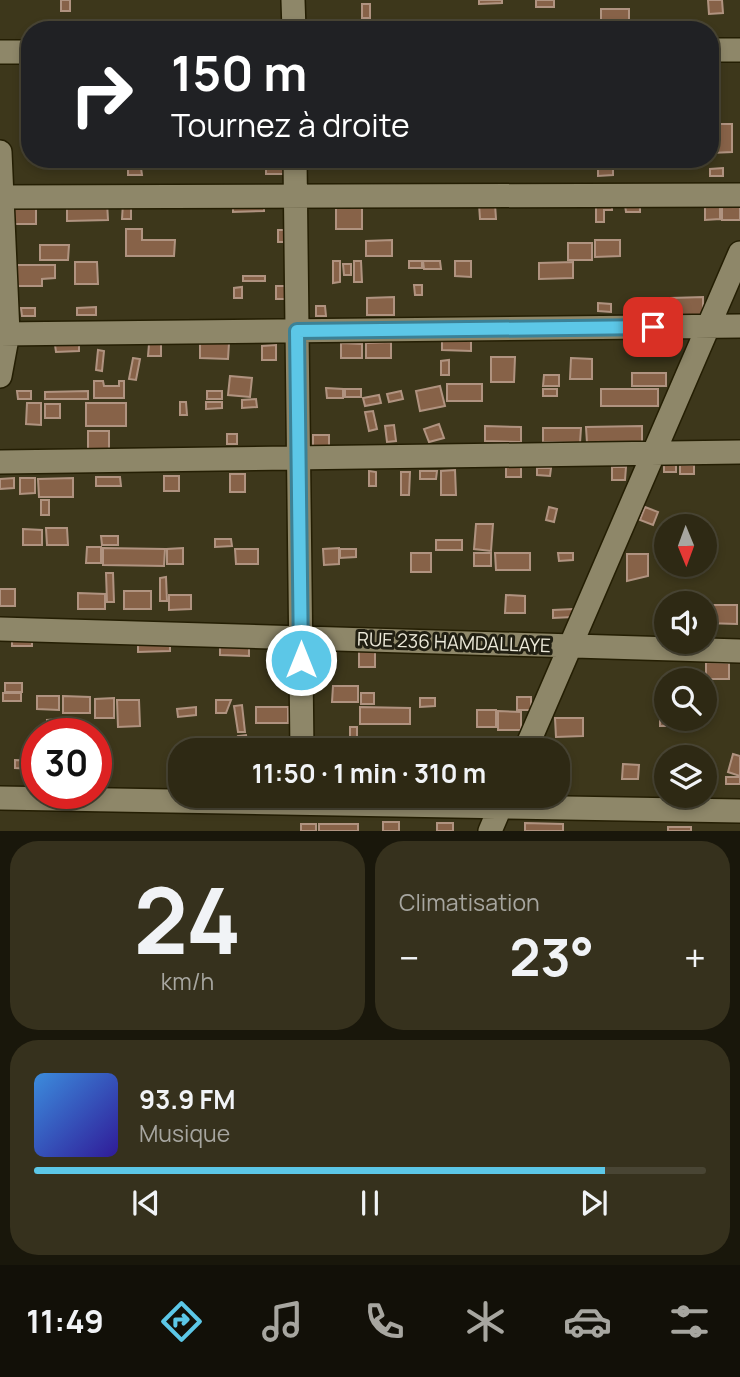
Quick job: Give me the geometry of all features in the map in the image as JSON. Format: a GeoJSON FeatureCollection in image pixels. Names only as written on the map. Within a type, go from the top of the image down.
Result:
{"type":"FeatureCollection","features":[{"type":"Feature","properties":{"kind":"street"},"geometry":{"type":"LineString","coordinates":[[293,0],[293,21]]}},
{"type":"Feature","properties":{"kind":"street"},"geometry":{"type":"LineString","coordinates":[[719,50],[740,50]]}},
{"type":"Feature","properties":{"kind":"street"},"geometry":{"type":"LineString","coordinates":[[0,52],[21,52]]}},
{"type":"Feature","properties":{"kind":"street"},"geometry":{"type":"LineString","coordinates":[[0,152],[4,334],[0,376]]}},
{"type":"Feature","properties":{"kind":"street"},"geometry":{"type":"LineString","coordinates":[[295,168],[302,738]]}},
{"type":"Feature","properties":{"kind":"street"},"geometry":{"type":"LineString","coordinates":[[1,197],[740,195]]}},
{"type":"Feature","properties":{"kind":"street"},"geometry":{"type":"LineString","coordinates":[[531,738],[740,253]]}},
{"type":"Feature","properties":{"kind":"street"},"geometry":{"type":"LineString","coordinates":[[4,334],[740,326]]}},
{"type":"Feature","properties":{"kind":"street"},"geometry":{"type":"LineString","coordinates":[[0,462],[740,452]]}},
{"type":"Feature","properties":{"kind":"street","name":"RUE 236 HAMDALLAYE"},"geometry":{"type":"LineString","coordinates":[[0,629],[740,650]]}},
{"type":"Feature","properties":{"kind":"street"},"geometry":{"type":"LineString","coordinates":[[0,798],[168,799]]}},
{"type":"Feature","properties":{"kind":"street"},"geometry":{"type":"LineString","coordinates":[[570,804],[740,811]]}},
{"type":"Feature","properties":{"kind":"street"},"geometry":{"type":"LineString","coordinates":[[490,831],[500,808]]}},
{"type":"Feature","properties":{"kind":"building"},"geometry":{"type":"Polygon","coordinates":[[[61,0],[70,0],[70,11],[61,11],[61,0]]]}},
{"type":"Feature","properties":{"kind":"building"},"geometry":{"type":"Polygon","coordinates":[[[479,0],[502,0],[502,3],[479,4],[479,0]]]}},
{"type":"Feature","properties":{"kind":"building"},"geometry":{"type":"Polygon","coordinates":[[[536,0],[554,0],[554,7],[536,7],[536,0]]]}},
{"type":"Feature","properties":{"kind":"building"},"geometry":{"type":"Polygon","coordinates":[[[708,0],[722,0],[723,13],[709,14],[708,0]]]}},
{"type":"Feature","properties":{"kind":"building"},"geometry":{"type":"Polygon","coordinates":[[[362,4],[370,4],[370,18],[362,18],[362,4]]]}},
{"type":"Feature","properties":{"kind":"building"},"geometry":{"type":"Polygon","coordinates":[[[601,9],[629,9],[629,21],[601,21],[601,9]]]}},
{"type":"Feature","properties":{"kind":"building"},"geometry":{"type":"Polygon","coordinates":[[[719,124],[732,124],[732,152],[719,153],[719,124]]]}},
{"type":"Feature","properties":{"kind":"building"},"geometry":{"type":"Polygon","coordinates":[[[128,168],[141,168],[142,175],[128,175],[128,168]]]}},
{"type":"Feature","properties":{"kind":"building"},"geometry":{"type":"Polygon","coordinates":[[[266,168],[283,168],[283,174],[266,174],[266,168]]]}},
{"type":"Feature","properties":{"kind":"building"},"geometry":{"type":"Polygon","coordinates":[[[598,168],[613,168],[613,175],[598,176],[598,168]]]}},
{"type":"Feature","properties":{"kind":"building"},"geometry":{"type":"Polygon","coordinates":[[[723,168],[723,176],[710,176],[710,169],[723,168]]]}},
{"type":"Feature","properties":{"kind":"building"},"geometry":{"type":"Polygon","coordinates":[[[107,202],[108,220],[67,221],[67,203],[107,202]]]}},
{"type":"Feature","properties":{"kind":"building"},"geometry":{"type":"Polygon","coordinates":[[[740,202],[740,220],[722,220],[722,203],[740,202]]]}},
{"type":"Feature","properties":{"kind":"building"},"geometry":{"type":"Polygon","coordinates":[[[123,203],[131,203],[131,219],[122,219],[123,203]]]}},
{"type":"Feature","properties":{"kind":"building"},"geometry":{"type":"Polygon","coordinates":[[[233,203],[264,203],[264,211],[233,212],[233,203]]]}},
{"type":"Feature","properties":{"kind":"building"},"geometry":{"type":"Polygon","coordinates":[[[720,203],[720,219],[705,220],[705,204],[720,203]]]}},
{"type":"Feature","properties":{"kind":"building"},"geometry":{"type":"Polygon","coordinates":[[[479,204],[495,204],[496,219],[480,219],[479,204]]]}},
{"type":"Feature","properties":{"kind":"building"},"geometry":{"type":"Polygon","coordinates":[[[596,204],[612,204],[612,210],[604,210],[604,222],[596,222],[596,204]]]}},
{"type":"Feature","properties":{"kind":"building"},"geometry":{"type":"Polygon","coordinates":[[[336,205],[362,205],[362,229],[336,229],[336,205]]]}},
{"type":"Feature","properties":{"kind":"building"},"geometry":{"type":"Polygon","coordinates":[[[625,205],[640,205],[640,212],[626,212],[625,205]]]}},
{"type":"Feature","properties":{"kind":"building"},"geometry":{"type":"Polygon","coordinates":[[[11,207],[36,207],[36,224],[11,224],[11,207]]]}},
{"type":"Feature","properties":{"kind":"building"},"geometry":{"type":"Polygon","coordinates":[[[126,229],[142,229],[142,240],[175,240],[174,256],[126,256],[126,229]]]}},
{"type":"Feature","properties":{"kind":"building"},"geometry":{"type":"Polygon","coordinates":[[[278,230],[285,230],[285,242],[278,242],[278,230]]]}},
{"type":"Feature","properties":{"kind":"building"},"geometry":{"type":"Polygon","coordinates":[[[392,240],[392,256],[366,256],[366,241],[392,240]]]}},
{"type":"Feature","properties":{"kind":"building"},"geometry":{"type":"Polygon","coordinates":[[[595,240],[620,240],[620,256],[595,257],[595,240]]]}},
{"type":"Feature","properties":{"kind":"building"},"geometry":{"type":"Polygon","coordinates":[[[568,243],[592,243],[592,260],[568,260],[568,243]]]}},
{"type":"Feature","properties":{"kind":"building"},"geometry":{"type":"Polygon","coordinates":[[[40,245],[69,245],[68,260],[40,260],[40,245]]]}},
{"type":"Feature","properties":{"kind":"building"},"geometry":{"type":"Polygon","coordinates":[[[333,261],[340,261],[340,282],[333,283],[333,261]]]}},
{"type":"Feature","properties":{"kind":"building"},"geometry":{"type":"Polygon","coordinates":[[[354,261],[361,261],[362,282],[354,282],[354,261]]]}},
{"type":"Feature","properties":{"kind":"building"},"geometry":{"type":"Polygon","coordinates":[[[409,261],[422,261],[422,268],[409,268],[409,261]]]}},
{"type":"Feature","properties":{"kind":"building"},"geometry":{"type":"Polygon","coordinates":[[[423,261],[440,261],[441,269],[424,269],[423,261]]]}},
{"type":"Feature","properties":{"kind":"building"},"geometry":{"type":"Polygon","coordinates":[[[455,261],[471,261],[471,277],[455,276],[455,261]]]}},
{"type":"Feature","properties":{"kind":"building"},"geometry":{"type":"Polygon","coordinates":[[[75,262],[97,262],[98,284],[75,284],[75,262]]]}},
{"type":"Feature","properties":{"kind":"building"},"geometry":{"type":"Polygon","coordinates":[[[573,262],[573,278],[539,279],[539,263],[573,262]]]}},
{"type":"Feature","properties":{"kind":"building"},"geometry":{"type":"Polygon","coordinates":[[[343,264],[351,264],[351,275],[344,275],[343,264]]]}},
{"type":"Feature","properties":{"kind":"building"},"geometry":{"type":"Polygon","coordinates":[[[16,265],[55,265],[55,278],[42,279],[42,286],[17,286],[16,265]]]}},
{"type":"Feature","properties":{"kind":"building"},"geometry":{"type":"Polygon","coordinates":[[[243,276],[265,276],[265,281],[243,281],[243,276]]]}},
{"type":"Feature","properties":{"kind":"building"},"geometry":{"type":"Polygon","coordinates":[[[414,285],[422,285],[422,295],[415,295],[414,285]]]}},
{"type":"Feature","properties":{"kind":"building"},"geometry":{"type":"Polygon","coordinates":[[[276,286],[286,286],[286,299],[276,299],[276,286]]]}},
{"type":"Feature","properties":{"kind":"building"},"geometry":{"type":"Polygon","coordinates":[[[242,287],[242,298],[234,298],[234,288],[242,287]]]}},
{"type":"Feature","properties":{"kind":"building"},"geometry":{"type":"Polygon","coordinates":[[[394,297],[394,315],[367,315],[367,298],[394,297]]]}},
{"type":"Feature","properties":{"kind":"building"},"geometry":{"type":"Polygon","coordinates":[[[703,297],[703,315],[671,315],[671,298],[703,297]]]}},
{"type":"Feature","properties":{"kind":"building"},"geometry":{"type":"Polygon","coordinates":[[[598,303],[611,304],[611,312],[598,311],[598,303]]]}},
{"type":"Feature","properties":{"kind":"building"},"geometry":{"type":"Polygon","coordinates":[[[316,306],[325,306],[326,316],[316,316],[316,306]]]}},
{"type":"Feature","properties":{"kind":"building"},"geometry":{"type":"Polygon","coordinates":[[[96,307],[96,315],[77,315],[77,308],[96,307]]]}},
{"type":"Feature","properties":{"kind":"building"},"geometry":{"type":"Polygon","coordinates":[[[21,308],[35,308],[35,316],[22,316],[21,308]]]}},
{"type":"Feature","properties":{"kind":"building"},"geometry":{"type":"Polygon","coordinates":[[[442,341],[471,341],[471,351],[442,350],[442,341]]]}},
{"type":"Feature","properties":{"kind":"building"},"geometry":{"type":"Polygon","coordinates":[[[200,342],[229,343],[228,359],[200,358],[200,342]]]}},
{"type":"Feature","properties":{"kind":"building"},"geometry":{"type":"Polygon","coordinates":[[[391,342],[391,358],[366,358],[366,343],[391,342]]]}},
{"type":"Feature","properties":{"kind":"building"},"geometry":{"type":"Polygon","coordinates":[[[341,343],[362,344],[362,358],[341,358],[341,343]]]}},
{"type":"Feature","properties":{"kind":"building"},"geometry":{"type":"Polygon","coordinates":[[[79,344],[79,351],[56,352],[55,345],[79,344]]]}},
{"type":"Feature","properties":{"kind":"building"},"geometry":{"type":"Polygon","coordinates":[[[149,344],[161,344],[161,356],[148,356],[149,344]]]}},
{"type":"Feature","properties":{"kind":"building"},"geometry":{"type":"Polygon","coordinates":[[[276,345],[276,360],[262,360],[262,346],[276,345]]]}},
{"type":"Feature","properties":{"kind":"building"},"geometry":{"type":"Polygon","coordinates":[[[98,350],[104,351],[102,371],[96,370],[98,350]]]}},
{"type":"Feature","properties":{"kind":"building"},"geometry":{"type":"Polygon","coordinates":[[[491,357],[515,357],[514,382],[491,382],[491,357]]]}},
{"type":"Feature","properties":{"kind":"building"},"geometry":{"type":"Polygon","coordinates":[[[133,358],[140,359],[136,380],[129,379],[133,358]]]}},
{"type":"Feature","properties":{"kind":"building"},"geometry":{"type":"Polygon","coordinates":[[[571,358],[592,359],[592,379],[570,379],[571,358]]]}},
{"type":"Feature","properties":{"kind":"building"},"geometry":{"type":"Polygon","coordinates":[[[449,360],[449,375],[441,375],[441,361],[449,360]]]}},
{"type":"Feature","properties":{"kind":"building"},"geometry":{"type":"Polygon","coordinates":[[[632,373],[666,373],[666,386],[632,386],[632,373]]]}},
{"type":"Feature","properties":{"kind":"building"},"geometry":{"type":"Polygon","coordinates":[[[544,375],[559,375],[559,386],[543,386],[544,375]]]}},
{"type":"Feature","properties":{"kind":"building"},"geometry":{"type":"Polygon","coordinates":[[[230,376],[252,378],[250,397],[228,395],[230,376]]]}},
{"type":"Feature","properties":{"kind":"building"},"geometry":{"type":"Polygon","coordinates":[[[94,381],[103,381],[104,386],[119,386],[119,381],[124,381],[124,398],[94,398],[94,381]]]}},
{"type":"Feature","properties":{"kind":"building"},"geometry":{"type":"Polygon","coordinates":[[[447,384],[482,384],[482,401],[447,401],[447,384]]]}},
{"type":"Feature","properties":{"kind":"building"},"geometry":{"type":"Polygon","coordinates":[[[440,386],[445,406],[420,411],[416,391],[440,386]]]}},
{"type":"Feature","properties":{"kind":"building"},"geometry":{"type":"Polygon","coordinates":[[[326,388],[343,389],[343,398],[327,398],[326,388]]]}},
{"type":"Feature","properties":{"kind":"building"},"geometry":{"type":"Polygon","coordinates":[[[345,389],[361,389],[361,397],[345,397],[345,389]]]}},
{"type":"Feature","properties":{"kind":"building"},"geometry":{"type":"Polygon","coordinates":[[[543,389],[557,389],[557,396],[543,396],[543,389]]]}},
{"type":"Feature","properties":{"kind":"building"},"geometry":{"type":"Polygon","coordinates":[[[601,389],[658,389],[658,406],[601,406],[601,389]]]}},
{"type":"Feature","properties":{"kind":"building"},"geometry":{"type":"Polygon","coordinates":[[[17,391],[31,391],[31,399],[18,399],[17,391]]]}},
{"type":"Feature","properties":{"kind":"building"},"geometry":{"type":"Polygon","coordinates":[[[88,391],[88,399],[45,399],[45,392],[88,391]]]}},
{"type":"Feature","properties":{"kind":"building"},"geometry":{"type":"Polygon","coordinates":[[[207,391],[222,391],[222,399],[207,399],[207,391]]]}},
{"type":"Feature","properties":{"kind":"building"},"geometry":{"type":"Polygon","coordinates":[[[401,391],[403,399],[389,402],[387,394],[401,391]]]}},
{"type":"Feature","properties":{"kind":"building"},"geometry":{"type":"Polygon","coordinates":[[[379,395],[381,403],[365,406],[363,398],[379,395]]]}},
{"type":"Feature","properties":{"kind":"building"},"geometry":{"type":"Polygon","coordinates":[[[256,399],[257,407],[242,408],[242,400],[256,399]]]}},
{"type":"Feature","properties":{"kind":"building"},"geometry":{"type":"Polygon","coordinates":[[[180,402],[186,402],[187,415],[180,415],[180,402]]]}},
{"type":"Feature","properties":{"kind":"building"},"geometry":{"type":"Polygon","coordinates":[[[206,402],[222,402],[222,408],[206,409],[206,402]]]}},
{"type":"Feature","properties":{"kind":"building"},"geometry":{"type":"Polygon","coordinates":[[[27,403],[41,403],[41,425],[26,424],[27,403]]]}},
{"type":"Feature","properties":{"kind":"building"},"geometry":{"type":"Polygon","coordinates":[[[86,403],[126,403],[126,426],[86,426],[86,403]]]}},
{"type":"Feature","properties":{"kind":"building"},"geometry":{"type":"Polygon","coordinates":[[[45,404],[60,404],[60,418],[45,418],[45,404]]]}},
{"type":"Feature","properties":{"kind":"building"},"geometry":{"type":"Polygon","coordinates":[[[373,411],[377,429],[369,431],[365,412],[373,411]]]}},
{"type":"Feature","properties":{"kind":"building"},"geometry":{"type":"Polygon","coordinates":[[[439,424],[444,438],[429,442],[424,429],[439,424]]]}},
{"type":"Feature","properties":{"kind":"building"},"geometry":{"type":"Polygon","coordinates":[[[394,425],[396,441],[387,442],[385,426],[394,425]]]}},
{"type":"Feature","properties":{"kind":"building"},"geometry":{"type":"Polygon","coordinates":[[[485,426],[521,427],[521,442],[485,441],[485,426]]]}},
{"type":"Feature","properties":{"kind":"building"},"geometry":{"type":"Polygon","coordinates":[[[642,426],[642,443],[587,443],[586,427],[642,426]]]}},
{"type":"Feature","properties":{"kind":"building"},"geometry":{"type":"Polygon","coordinates":[[[543,428],[581,428],[580,443],[543,442],[543,428]]]}},
{"type":"Feature","properties":{"kind":"building"},"geometry":{"type":"Polygon","coordinates":[[[88,431],[109,431],[109,453],[88,454],[88,431]]]}},
{"type":"Feature","properties":{"kind":"building"},"geometry":{"type":"Polygon","coordinates":[[[227,434],[237,434],[237,444],[227,444],[227,434]]]}},
{"type":"Feature","properties":{"kind":"building"},"geometry":{"type":"Polygon","coordinates":[[[313,435],[329,435],[329,447],[313,447],[313,435]]]}},
{"type":"Feature","properties":{"kind":"building"},"geometry":{"type":"Polygon","coordinates":[[[664,465],[676,465],[676,472],[664,472],[664,465]]]}},
{"type":"Feature","properties":{"kind":"building"},"geometry":{"type":"Polygon","coordinates":[[[680,465],[694,465],[694,474],[680,474],[680,465]]]}},
{"type":"Feature","properties":{"kind":"building"},"geometry":{"type":"Polygon","coordinates":[[[506,467],[521,467],[521,477],[506,477],[506,467]]]}},
{"type":"Feature","properties":{"kind":"building"},"geometry":{"type":"Polygon","coordinates":[[[612,467],[626,467],[625,480],[612,480],[612,467]]]}},
{"type":"Feature","properties":{"kind":"building"},"geometry":{"type":"Polygon","coordinates":[[[537,468],[551,468],[550,476],[537,475],[537,468]]]}},
{"type":"Feature","properties":{"kind":"building"},"geometry":{"type":"Polygon","coordinates":[[[455,470],[456,495],[441,495],[441,471],[455,470]]]}},
{"type":"Feature","properties":{"kind":"building"},"geometry":{"type":"Polygon","coordinates":[[[369,471],[376,472],[376,486],[369,486],[369,471]]]}},
{"type":"Feature","properties":{"kind":"building"},"geometry":{"type":"Polygon","coordinates":[[[420,471],[437,471],[436,479],[420,479],[420,471]]]}},
{"type":"Feature","properties":{"kind":"building"},"geometry":{"type":"Polygon","coordinates":[[[401,472],[410,472],[409,495],[401,495],[401,472]]]}},
{"type":"Feature","properties":{"kind":"building"},"geometry":{"type":"Polygon","coordinates":[[[230,474],[245,474],[245,492],[230,492],[230,474]]]}},
{"type":"Feature","properties":{"kind":"building"},"geometry":{"type":"Polygon","coordinates":[[[164,476],[179,476],[179,491],[164,491],[164,476]]]}},
{"type":"Feature","properties":{"kind":"building"},"geometry":{"type":"Polygon","coordinates":[[[96,477],[120,477],[121,486],[96,486],[96,477]]]}},
{"type":"Feature","properties":{"kind":"building"},"geometry":{"type":"Polygon","coordinates":[[[14,478],[14,488],[0,489],[0,479],[14,478]]]}},
{"type":"Feature","properties":{"kind":"building"},"geometry":{"type":"Polygon","coordinates":[[[20,478],[35,478],[35,493],[20,494],[20,478]]]}},
{"type":"Feature","properties":{"kind":"building"},"geometry":{"type":"Polygon","coordinates":[[[73,478],[73,497],[39,497],[38,479],[73,478]]]}},
{"type":"Feature","properties":{"kind":"building"},"geometry":{"type":"Polygon","coordinates":[[[41,500],[49,500],[49,515],[41,515],[41,500]]]}},
{"type":"Feature","properties":{"kind":"building"},"geometry":{"type":"Polygon","coordinates":[[[549,507],[557,509],[554,522],[546,520],[549,507]]]}},
{"type":"Feature","properties":{"kind":"building"},"geometry":{"type":"Polygon","coordinates":[[[645,507],[658,512],[654,514],[653,525],[640,520],[645,507]]]}},
{"type":"Feature","properties":{"kind":"building"},"geometry":{"type":"Polygon","coordinates":[[[476,524],[493,524],[491,551],[474,549],[476,524]]]}},
{"type":"Feature","properties":{"kind":"building"},"geometry":{"type":"Polygon","coordinates":[[[46,528],[67,528],[68,545],[47,545],[46,528]]]}},
{"type":"Feature","properties":{"kind":"building"},"geometry":{"type":"Polygon","coordinates":[[[23,529],[42,530],[42,545],[23,545],[23,529]]]}},
{"type":"Feature","properties":{"kind":"building"},"geometry":{"type":"Polygon","coordinates":[[[101,536],[118,536],[118,545],[102,545],[101,536]]]}},
{"type":"Feature","properties":{"kind":"building"},"geometry":{"type":"Polygon","coordinates":[[[215,539],[231,539],[232,546],[215,547],[215,539]]]}},
{"type":"Feature","properties":{"kind":"building"},"geometry":{"type":"Polygon","coordinates":[[[436,540],[462,540],[462,550],[436,550],[436,540]]]}},
{"type":"Feature","properties":{"kind":"building"},"geometry":{"type":"Polygon","coordinates":[[[87,547],[101,547],[101,563],[86,563],[87,547]]]}},
{"type":"Feature","properties":{"kind":"building"},"geometry":{"type":"Polygon","coordinates":[[[103,548],[165,549],[164,566],[103,565],[103,548]]]}},
{"type":"Feature","properties":{"kind":"building"},"geometry":{"type":"Polygon","coordinates":[[[183,548],[183,564],[167,564],[167,549],[183,548]]]}},
{"type":"Feature","properties":{"kind":"building"},"geometry":{"type":"Polygon","coordinates":[[[339,548],[339,564],[324,565],[323,549],[339,548]]]}},
{"type":"Feature","properties":{"kind":"building"},"geometry":{"type":"Polygon","coordinates":[[[235,549],[258,549],[258,564],[236,564],[235,549]]]}},
{"type":"Feature","properties":{"kind":"building"},"geometry":{"type":"Polygon","coordinates":[[[340,549],[356,549],[356,557],[340,558],[340,549]]]}},
{"type":"Feature","properties":{"kind":"building"},"geometry":{"type":"Polygon","coordinates":[[[411,553],[431,553],[431,572],[411,572],[411,553]]]}},
{"type":"Feature","properties":{"kind":"building"},"geometry":{"type":"Polygon","coordinates":[[[474,553],[491,553],[491,566],[474,566],[474,553]]]}},
{"type":"Feature","properties":{"kind":"building"},"geometry":{"type":"Polygon","coordinates":[[[495,553],[530,553],[530,570],[496,570],[495,553]]]}},
{"type":"Feature","properties":{"kind":"building"},"geometry":{"type":"Polygon","coordinates":[[[558,553],[573,553],[573,560],[559,561],[558,553]]]}},
{"type":"Feature","properties":{"kind":"building"},"geometry":{"type":"Polygon","coordinates":[[[627,554],[648,554],[648,576],[627,581],[627,554]]]}},
{"type":"Feature","properties":{"kind":"building"},"geometry":{"type":"Polygon","coordinates":[[[106,573],[113,573],[114,602],[107,602],[106,573]]]}},
{"type":"Feature","properties":{"kind":"building"},"geometry":{"type":"Polygon","coordinates":[[[166,577],[167,601],[160,601],[160,578],[166,577]]]}},
{"type":"Feature","properties":{"kind":"building"},"geometry":{"type":"Polygon","coordinates":[[[0,589],[15,589],[15,606],[0,606],[0,589]]]}},
{"type":"Feature","properties":{"kind":"building"},"geometry":{"type":"Polygon","coordinates":[[[124,591],[151,591],[151,609],[124,609],[124,591]]]}},
{"type":"Feature","properties":{"kind":"building"},"geometry":{"type":"Polygon","coordinates":[[[78,593],[105,594],[105,609],[78,609],[78,593]]]}},
{"type":"Feature","properties":{"kind":"building"},"geometry":{"type":"Polygon","coordinates":[[[169,595],[191,595],[191,609],[169,610],[169,595]]]}},
{"type":"Feature","properties":{"kind":"building"},"geometry":{"type":"Polygon","coordinates":[[[506,595],[525,596],[525,613],[505,613],[506,595]]]}},
{"type":"Feature","properties":{"kind":"building"},"geometry":{"type":"Polygon","coordinates":[[[717,605],[737,605],[737,624],[717,623],[717,605]]]}},
{"type":"Feature","properties":{"kind":"building"},"geometry":{"type":"Polygon","coordinates":[[[573,609],[573,617],[553,618],[553,610],[573,609]]]}},
{"type":"Feature","properties":{"kind":"building"},"geometry":{"type":"Polygon","coordinates":[[[12,637],[32,637],[32,646],[12,646],[12,637]]]}},
{"type":"Feature","properties":{"kind":"building"},"geometry":{"type":"Polygon","coordinates":[[[138,642],[170,642],[170,651],[138,652],[138,642]]]}},
{"type":"Feature","properties":{"kind":"building"},"geometry":{"type":"Polygon","coordinates":[[[220,646],[249,647],[249,656],[220,655],[220,646]]]}},
{"type":"Feature","properties":{"kind":"building"},"geometry":{"type":"Polygon","coordinates":[[[323,649],[336,649],[336,658],[322,658],[323,649]]]}},
{"type":"Feature","properties":{"kind":"building"},"geometry":{"type":"Polygon","coordinates":[[[314,651],[321,651],[321,665],[314,665],[314,651]]]}},
{"type":"Feature","properties":{"kind":"building"},"geometry":{"type":"Polygon","coordinates":[[[359,651],[375,651],[375,667],[359,667],[359,651]]]}},
{"type":"Feature","properties":{"kind":"building"},"geometry":{"type":"Polygon","coordinates":[[[706,662],[729,663],[729,679],[717,679],[717,668],[706,668],[706,662]]]}},
{"type":"Feature","properties":{"kind":"building"},"geometry":{"type":"Polygon","coordinates":[[[5,683],[22,683],[22,692],[5,692],[5,683]]]}},
{"type":"Feature","properties":{"kind":"building"},"geometry":{"type":"Polygon","coordinates":[[[333,686],[358,686],[358,702],[332,702],[333,686]]]}},
{"type":"Feature","properties":{"kind":"building"},"geometry":{"type":"Polygon","coordinates":[[[3,693],[21,693],[21,701],[3,701],[3,693]]]}},
{"type":"Feature","properties":{"kind":"building"},"geometry":{"type":"Polygon","coordinates":[[[361,693],[374,693],[374,704],[361,704],[361,693]]]}},
{"type":"Feature","properties":{"kind":"building"},"geometry":{"type":"Polygon","coordinates":[[[37,696],[59,696],[59,710],[37,709],[37,696]]]}},
{"type":"Feature","properties":{"kind":"building"},"geometry":{"type":"Polygon","coordinates":[[[63,696],[90,697],[90,713],[63,713],[63,696]]]}},
{"type":"Feature","properties":{"kind":"building"},"geometry":{"type":"Polygon","coordinates":[[[517,697],[531,697],[531,710],[517,710],[517,697]]]}},
{"type":"Feature","properties":{"kind":"building"},"geometry":{"type":"Polygon","coordinates":[[[114,698],[114,718],[95,718],[95,699],[114,698]]]}},
{"type":"Feature","properties":{"kind":"building"},"geometry":{"type":"Polygon","coordinates":[[[420,698],[435,698],[435,706],[420,707],[420,698]]]}},
{"type":"Feature","properties":{"kind":"building"},"geometry":{"type":"Polygon","coordinates":[[[117,700],[139,700],[140,726],[118,727],[117,700]]]}},
{"type":"Feature","properties":{"kind":"building"},"geometry":{"type":"Polygon","coordinates":[[[216,700],[231,700],[226,713],[216,713],[216,700]]]}},
{"type":"Feature","properties":{"kind":"building"},"geometry":{"type":"Polygon","coordinates":[[[242,705],[245,732],[238,732],[234,706],[242,705]]]}},
{"type":"Feature","properties":{"kind":"building"},"geometry":{"type":"Polygon","coordinates":[[[196,707],[196,715],[178,717],[177,709],[196,707]]]}},
{"type":"Feature","properties":{"kind":"building"},"geometry":{"type":"Polygon","coordinates":[[[256,707],[288,707],[288,723],[256,723],[256,707]]]}},
{"type":"Feature","properties":{"kind":"building"},"geometry":{"type":"Polygon","coordinates":[[[360,707],[410,708],[410,724],[360,724],[360,707]]]}},
{"type":"Feature","properties":{"kind":"building"},"geometry":{"type":"Polygon","coordinates":[[[477,710],[496,710],[496,727],[477,727],[477,710]]]}},
{"type":"Feature","properties":{"kind":"building"},"geometry":{"type":"Polygon","coordinates":[[[498,711],[521,712],[521,730],[498,730],[498,711]]]}},
{"type":"Feature","properties":{"kind":"building"},"geometry":{"type":"Polygon","coordinates":[[[555,718],[583,718],[583,736],[556,737],[555,718]]]}},
{"type":"Feature","properties":{"kind":"building"},"geometry":{"type":"Polygon","coordinates":[[[350,727],[357,727],[357,738],[350,738],[350,727]]]}},
{"type":"Feature","properties":{"kind":"building"},"geometry":{"type":"Polygon","coordinates":[[[733,754],[740,756],[740,776],[728,772],[733,754]]]}},
{"type":"Feature","properties":{"kind":"building"},"geometry":{"type":"Polygon","coordinates":[[[15,760],[21,760],[21,768],[15,768],[15,760]]]}},
{"type":"Feature","properties":{"kind":"building"},"geometry":{"type":"Polygon","coordinates":[[[623,764],[639,765],[638,779],[622,779],[623,764]]]}},
{"type":"Feature","properties":{"kind":"building"},"geometry":{"type":"Polygon","coordinates":[[[726,777],[740,777],[740,784],[726,784],[726,777]]]}},
{"type":"Feature","properties":{"kind":"building"},"geometry":{"type":"Polygon","coordinates":[[[383,822],[399,822],[399,831],[383,831],[383,822]]]}},
{"type":"Feature","properties":{"kind":"building"},"geometry":{"type":"Polygon","coordinates":[[[437,823],[453,823],[453,831],[437,831],[437,823]]]}},
{"type":"Feature","properties":{"kind":"building"},"geometry":{"type":"Polygon","coordinates":[[[525,823],[563,824],[563,831],[525,831],[525,823]]]}},
{"type":"Feature","properties":{"kind":"building"},"geometry":{"type":"Polygon","coordinates":[[[301,824],[316,824],[316,831],[301,831],[301,824]]]}},
{"type":"Feature","properties":{"kind":"building"},"geometry":{"type":"Polygon","coordinates":[[[319,824],[358,824],[358,831],[319,831],[319,824]]]}},
{"type":"Feature","properties":{"kind":"building"},"geometry":{"type":"Polygon","coordinates":[[[668,827],[691,827],[691,831],[668,831],[668,827]]]}},
{"type":"Feature","properties":{"kind":"route"},"geometry":{"type":"LineString","coordinates":[[301,660],[297,331],[653,327]]}}]}
